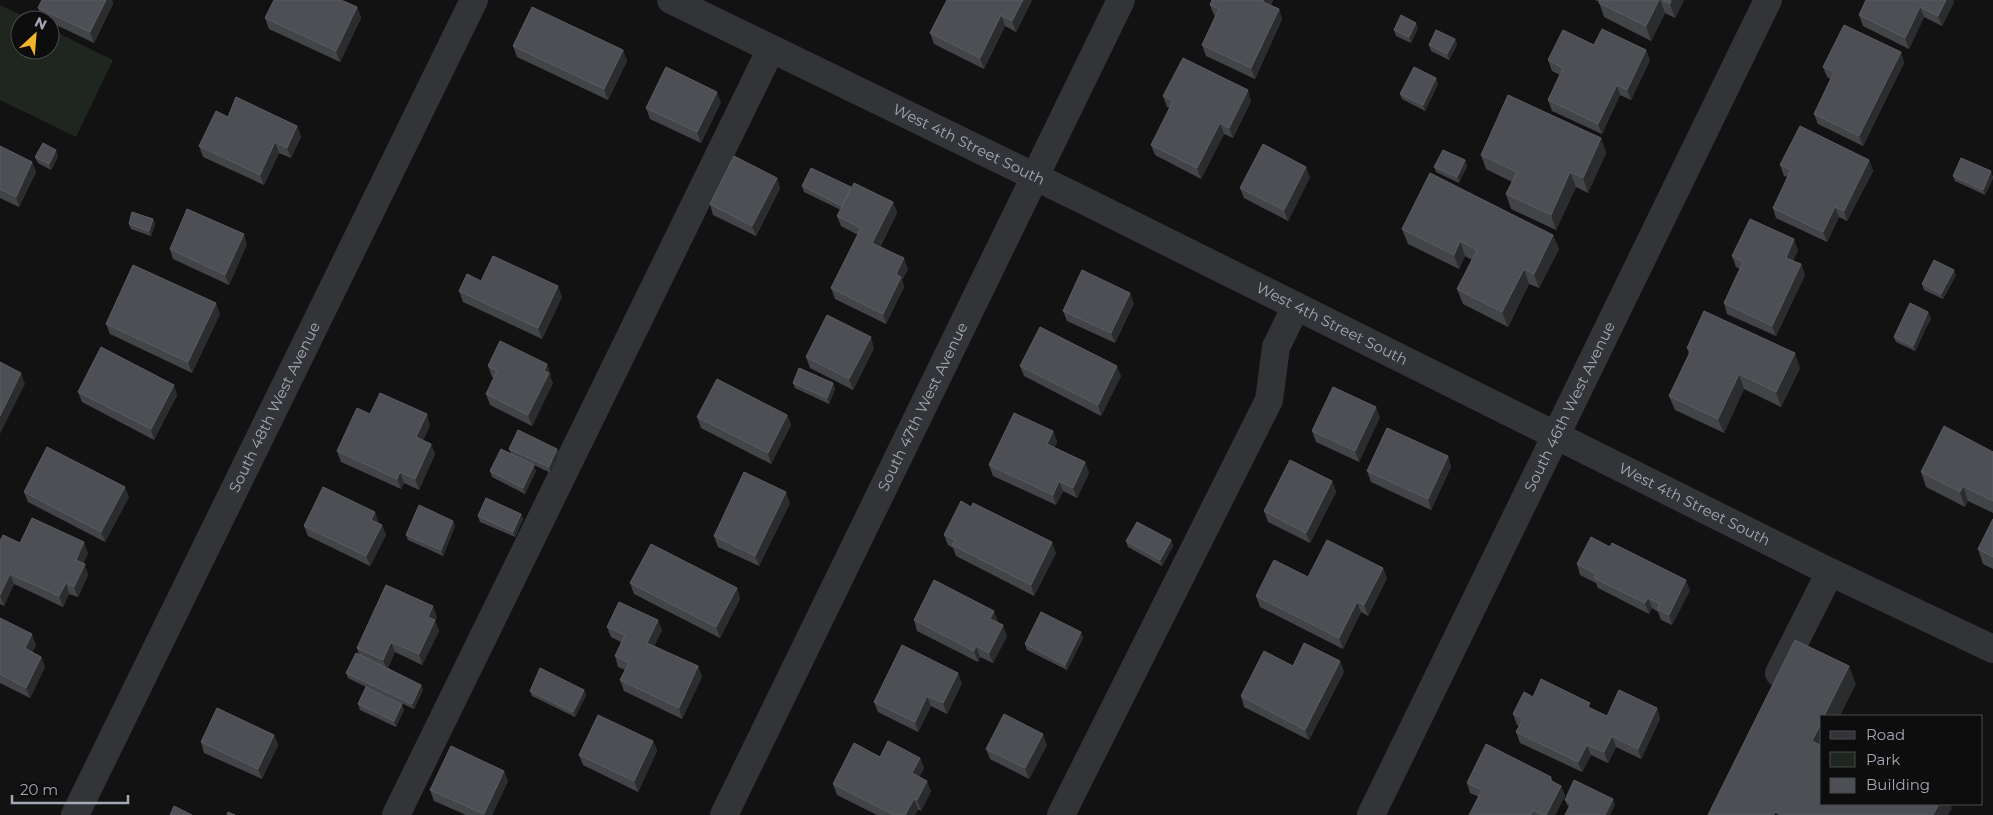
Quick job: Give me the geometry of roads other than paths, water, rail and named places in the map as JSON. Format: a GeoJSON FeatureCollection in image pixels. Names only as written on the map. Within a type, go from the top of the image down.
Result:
{"type":"FeatureCollection","features":[{"type":"Feature","properties":{"kind":"street","name":"South 48th West Avenue"},"geometry":{"type":"LineString","coordinates":[[74,815],[474,0]]}},
{"type":"Feature","properties":{"kind":"street","name":"West 4th Street South"},"geometry":{"type":"LineString","coordinates":[[671,0],[1035,176],[1830,572],[1993,649]]}},
{"type":"Feature","properties":{"kind":"street","name":"South 47th West Avenue"},"geometry":{"type":"LineString","coordinates":[[724,815],[1121,0]]}},
{"type":"Feature","properties":{"kind":"street","name":"South 46th West Avenue"},"geometry":{"type":"LineString","coordinates":[[1371,815],[1768,0]]}},
{"type":"Feature","properties":{"kind":"street"},"geometry":{"type":"LineString","coordinates":[[396,815],[771,49]]}},
{"type":"Feature","properties":{"kind":"street"},"geometry":{"type":"LineString","coordinates":[[1060,815],[1269,400],[1276,347],[1296,306]]}},
{"type":"Feature","properties":{"kind":"street"},"geometry":{"type":"LineString","coordinates":[[1769,694],[1830,572]]}}]}
